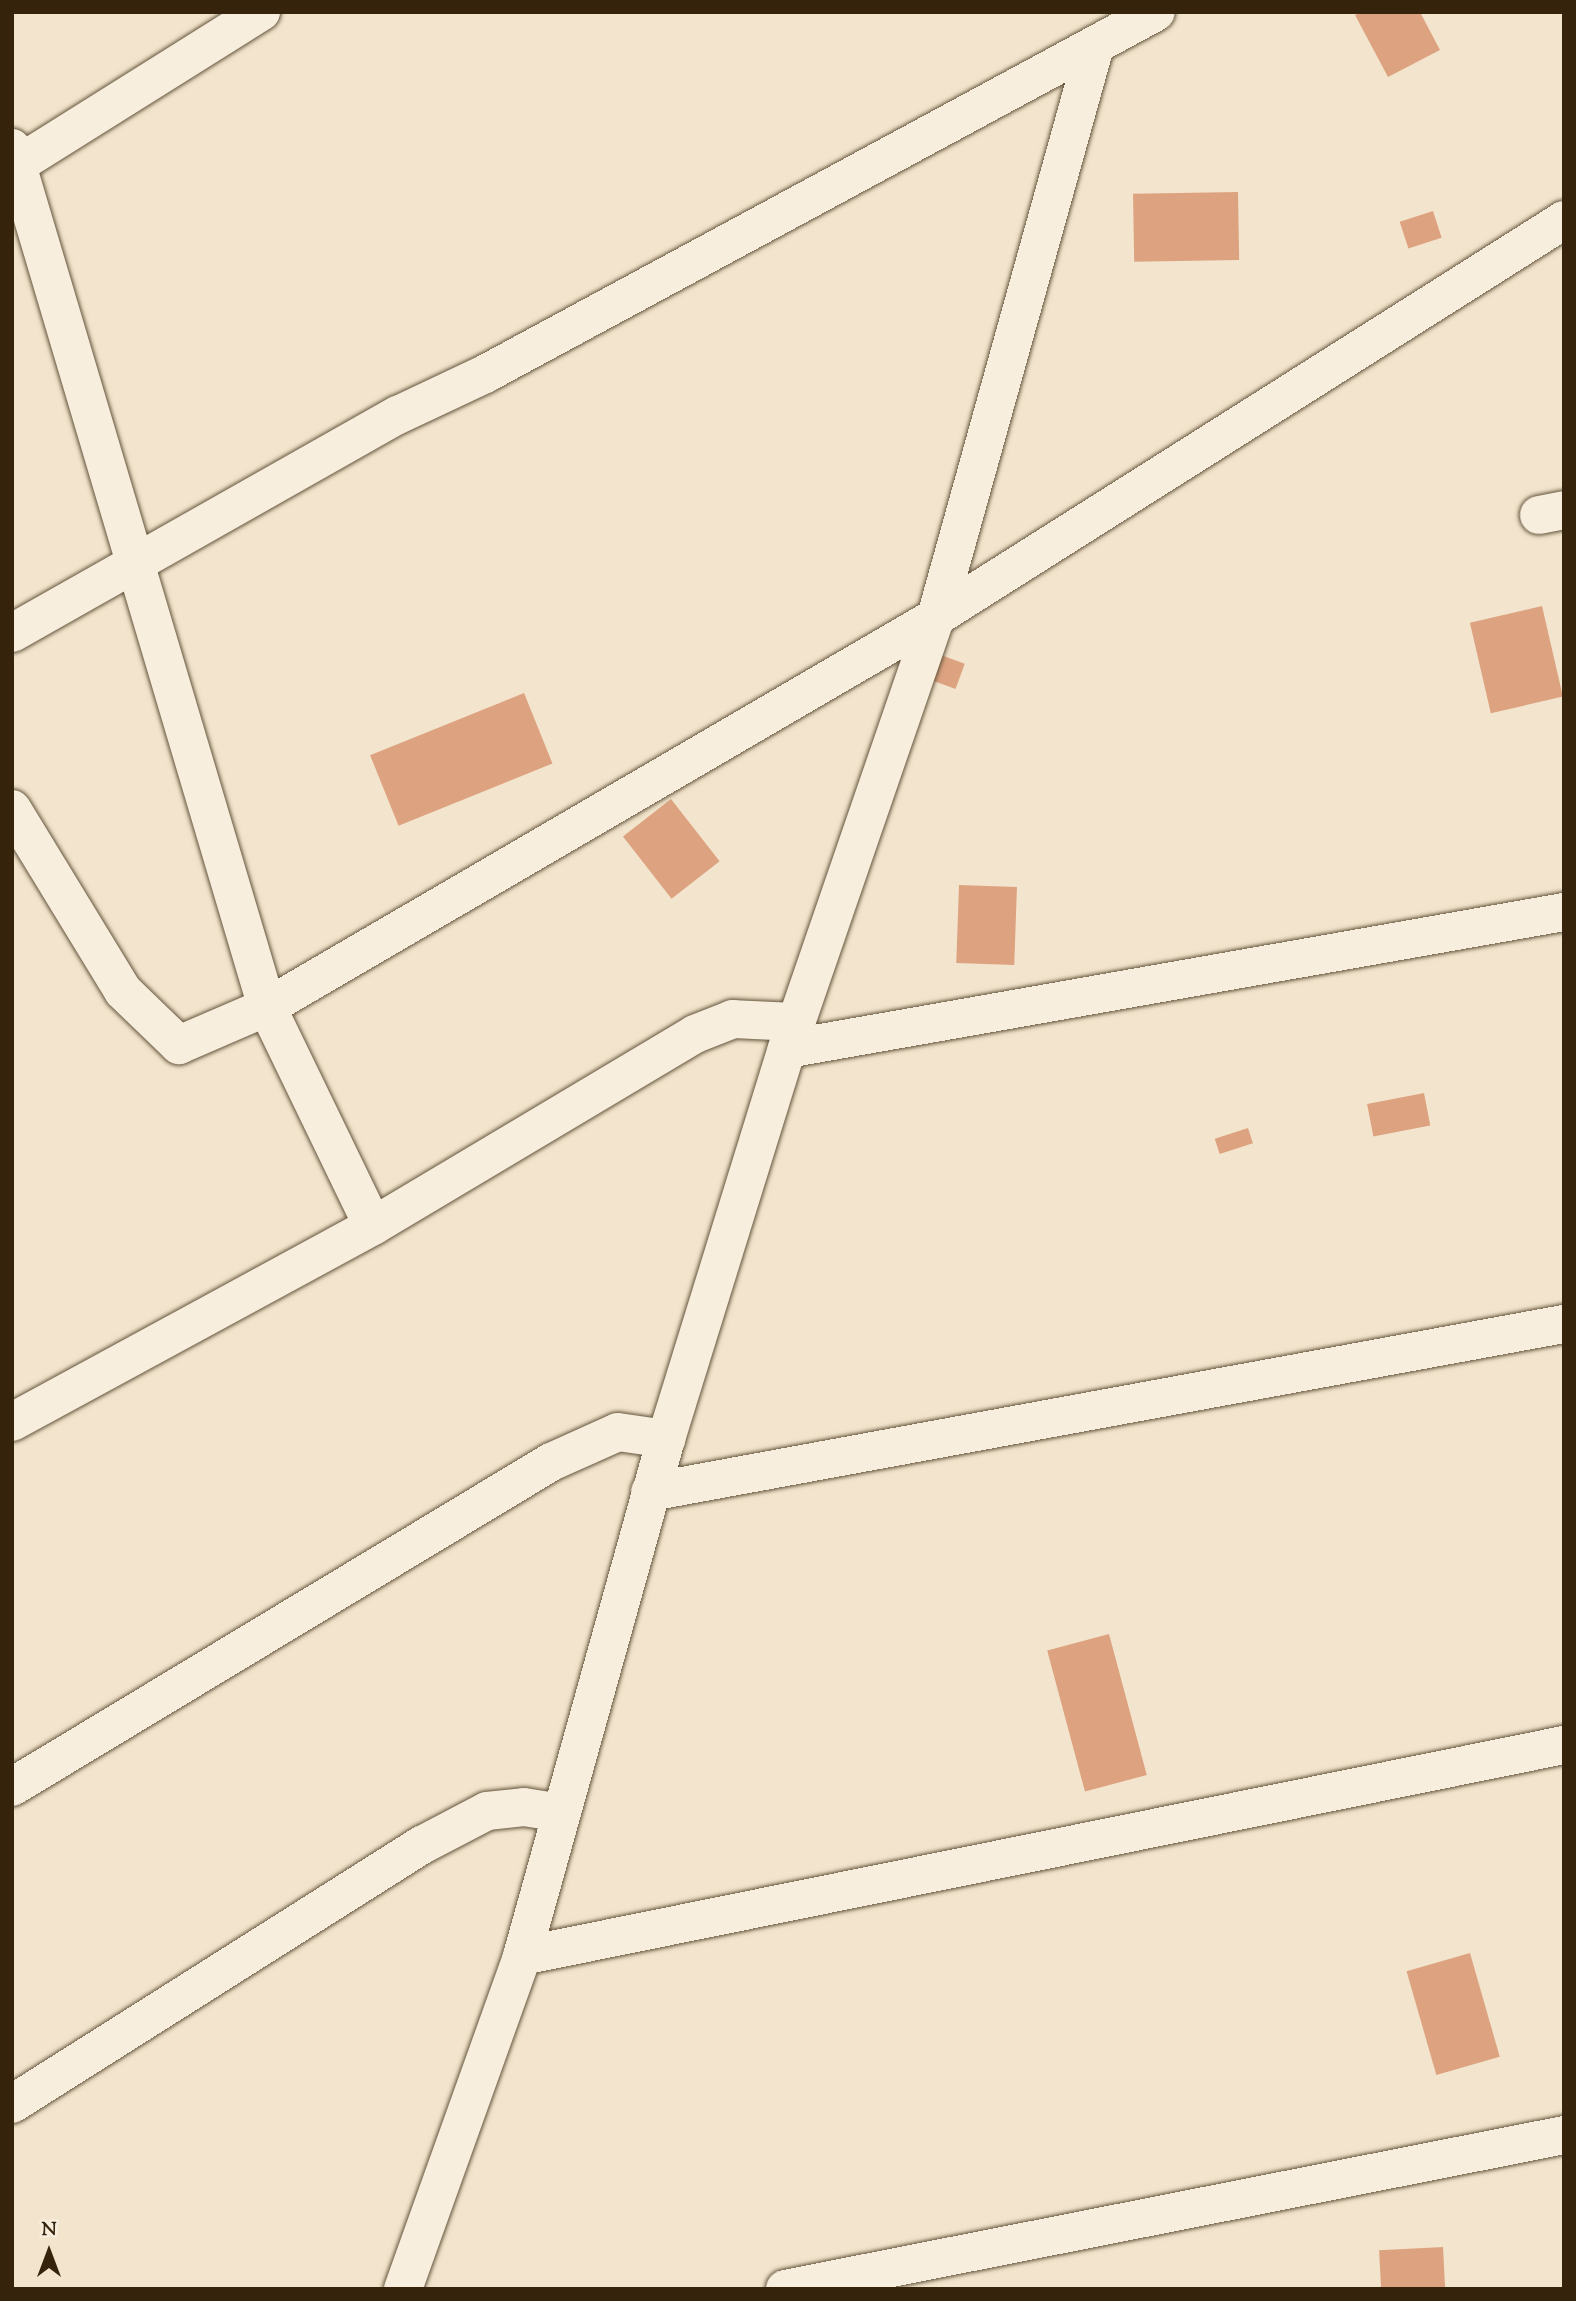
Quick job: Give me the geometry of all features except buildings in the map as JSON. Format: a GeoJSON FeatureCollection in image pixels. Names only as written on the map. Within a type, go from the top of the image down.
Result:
{"type":"FeatureCollection","features":[{"type":"Feature","properties":{"kind":"street"},"geometry":{"type":"LineString","coordinates":[[261,12],[14,160],[267,1007],[373,1226]]}},
{"type":"Feature","properties":{"kind":"street"},"geometry":{"type":"LineString","coordinates":[[12,633],[398,415],[485,374],[1156,12]]}},
{"type":"Feature","properties":{"kind":"street"},"geometry":{"type":"LineString","coordinates":[[402,2289],[522,1956],[666,1439],[792,1035],[936,617],[1095,46]]}},
{"type":"Feature","properties":{"kind":"street"},"geometry":{"type":"LineString","coordinates":[[12,809],[122,991],[179,1045],[267,1007],[936,617],[1564,220]]}},
{"type":"Feature","properties":{"kind":"street"},"geometry":{"type":"LineString","coordinates":[[12,1422],[373,1226],[695,1034],[733,1019],[792,1035],[1564,912]]}},
{"type":"Feature","properties":{"kind":"street"},"geometry":{"type":"LineString","coordinates":[[650,1492],[1564,1324]]}},
{"type":"Feature","properties":{"kind":"street"},"geometry":{"type":"LineString","coordinates":[[12,1787],[551,1462],[618,1432],[666,1439]]}},
{"type":"Feature","properties":{"kind":"street"},"geometry":{"type":"LineString","coordinates":[[522,1956],[1564,1745]]}},
{"type":"Feature","properties":{"kind":"street"},"geometry":{"type":"LineString","coordinates":[[12,2104],[422,1845],[487,1811],[524,1808],[562,1812]]}},
{"type":"Feature","properties":{"kind":"street"},"geometry":{"type":"LineString","coordinates":[[785,2289],[1564,2135]]}}]}
